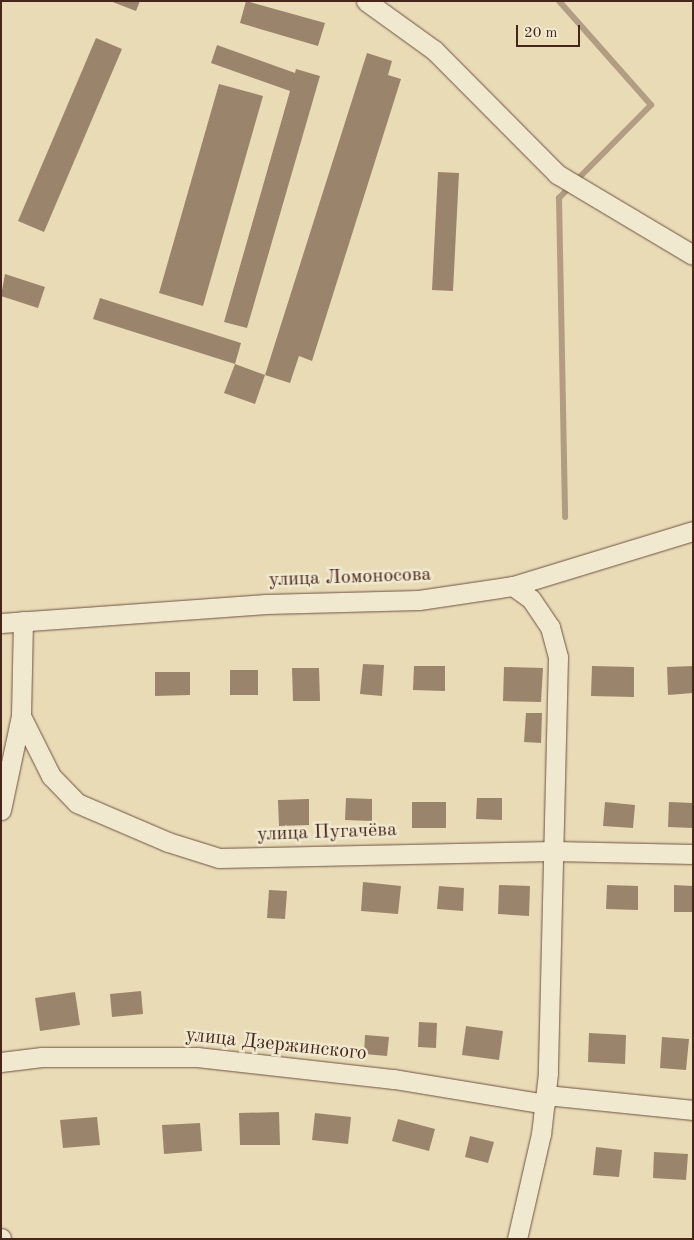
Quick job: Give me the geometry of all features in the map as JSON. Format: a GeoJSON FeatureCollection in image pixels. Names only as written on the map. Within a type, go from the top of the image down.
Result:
{"type":"FeatureCollection","features":[{"type":"Feature","properties":{"kind":"street"},"geometry":{"type":"LineString","coordinates":[[366,1],[434,50],[557,174],[693,255]]}},
{"type":"Feature","properties":{"kind":"street","name":"улица Ломоносова"},"geometry":{"type":"LineString","coordinates":[[1,623],[266,604],[419,600],[513,586],[693,530]]}},
{"type":"Feature","properties":{"kind":"street"},"geometry":{"type":"LineString","coordinates":[[513,586],[531,599],[550,628],[558,657],[554,850],[545,1100],[517,1239]]}},
{"type":"Feature","properties":{"kind":"street"},"geometry":{"type":"LineString","coordinates":[[2,806],[21,716],[22,621]]}},
{"type":"Feature","properties":{"kind":"street","name":"улица Пугачёва"},"geometry":{"type":"LineString","coordinates":[[21,716],[51,776],[77,804],[132,829],[219,858],[554,850],[693,854]]}},
{"type":"Feature","properties":{"kind":"street","name":"улица Дзержинского"},"geometry":{"type":"LineString","coordinates":[[1,1062],[42,1057],[197,1057],[394,1079],[545,1100],[693,1110]]}},
{"type":"Feature","properties":{"kind":"building"},"geometry":{"type":"Polygon","coordinates":[[[110,1],[140,1],[136,11],[110,1]]]}},
{"type":"Feature","properties":{"kind":"building"},"geometry":{"type":"Polygon","coordinates":[[[246,1],[325,23],[318,46],[240,23],[246,1]]]}},
{"type":"Feature","properties":{"kind":"building"},"geometry":{"type":"Polygon","coordinates":[[[96,38],[122,49],[44,232],[18,221],[96,38]]]}},
{"type":"Feature","properties":{"kind":"building"},"geometry":{"type":"Polygon","coordinates":[[[217,45],[295,73],[296,69],[320,76],[247,328],[224,322],[290,91],[211,63],[217,45]]]}},
{"type":"Feature","properties":{"kind":"building"},"geometry":{"type":"Polygon","coordinates":[[[367,53],[392,61],[388,75],[401,79],[312,361],[299,356],[290,383],[265,375],[367,53]]]}},
{"type":"Feature","properties":{"kind":"building"},"geometry":{"type":"Polygon","coordinates":[[[219,84],[263,96],[203,306],[159,293],[219,84]]]}},
{"type":"Feature","properties":{"kind":"building"},"geometry":{"type":"Polygon","coordinates":[[[438,172],[459,173],[453,291],[432,290],[438,172]]]}},
{"type":"Feature","properties":{"kind":"building"},"geometry":{"type":"Polygon","coordinates":[[[5,274],[45,287],[38,308],[1,296],[5,274]]]}},
{"type":"Feature","properties":{"kind":"building"},"geometry":{"type":"Polygon","coordinates":[[[100,298],[241,343],[235,364],[93,319],[100,298]]]}},
{"type":"Feature","properties":{"kind":"building"},"geometry":{"type":"Polygon","coordinates":[[[235,364],[265,375],[255,404],[224,393],[235,364]]]}},
{"type":"Feature","properties":{"kind":"building"},"geometry":{"type":"Polygon","coordinates":[[[363,664],[384,665],[382,696],[360,694],[363,664]]]}},
{"type":"Feature","properties":{"kind":"building"},"geometry":{"type":"Polygon","coordinates":[[[414,666],[445,666],[445,691],[413,690],[414,666]]]}},
{"type":"Feature","properties":{"kind":"building"},"geometry":{"type":"Polygon","coordinates":[[[592,666],[634,667],[634,697],[591,696],[592,666]]]}},
{"type":"Feature","properties":{"kind":"building"},"geometry":{"type":"Polygon","coordinates":[[[693,666],[693,693],[668,695],[667,667],[693,666]]]}},
{"type":"Feature","properties":{"kind":"building"},"geometry":{"type":"Polygon","coordinates":[[[504,667],[543,668],[541,702],[503,701],[504,667]]]}},
{"type":"Feature","properties":{"kind":"building"},"geometry":{"type":"Polygon","coordinates":[[[292,668],[319,668],[320,701],[293,701],[292,668]]]}},
{"type":"Feature","properties":{"kind":"building"},"geometry":{"type":"Polygon","coordinates":[[[230,670],[258,670],[258,695],[230,695],[230,670]]]}},
{"type":"Feature","properties":{"kind":"building"},"geometry":{"type":"Polygon","coordinates":[[[155,672],[190,672],[190,695],[155,696],[155,672]]]}},
{"type":"Feature","properties":{"kind":"building"},"geometry":{"type":"Polygon","coordinates":[[[526,713],[542,713],[541,743],[524,742],[526,713]]]}},
{"type":"Feature","properties":{"kind":"building"},"geometry":{"type":"Polygon","coordinates":[[[346,798],[372,799],[372,821],[345,820],[346,798]]]}},
{"type":"Feature","properties":{"kind":"building"},"geometry":{"type":"Polygon","coordinates":[[[477,798],[502,798],[502,820],[476,819],[477,798]]]}},
{"type":"Feature","properties":{"kind":"building"},"geometry":{"type":"Polygon","coordinates":[[[309,799],[309,825],[279,826],[278,800],[309,799]]]}},
{"type":"Feature","properties":{"kind":"building"},"geometry":{"type":"Polygon","coordinates":[[[412,802],[446,802],[446,828],[412,828],[412,802]]]}},
{"type":"Feature","properties":{"kind":"building"},"geometry":{"type":"Polygon","coordinates":[[[605,802],[635,805],[633,828],[603,826],[605,802]]]}},
{"type":"Feature","properties":{"kind":"building"},"geometry":{"type":"Polygon","coordinates":[[[669,802],[693,803],[693,828],[668,827],[669,802]]]}},
{"type":"Feature","properties":{"kind":"building"},"geometry":{"type":"Polygon","coordinates":[[[363,882],[401,886],[398,914],[361,911],[363,882]]]}},
{"type":"Feature","properties":{"kind":"building"},"geometry":{"type":"Polygon","coordinates":[[[499,885],[530,886],[529,916],[498,914],[499,885]]]}},
{"type":"Feature","properties":{"kind":"building"},"geometry":{"type":"Polygon","coordinates":[[[607,885],[638,886],[638,910],[606,909],[607,885]]]}},
{"type":"Feature","properties":{"kind":"building"},"geometry":{"type":"Polygon","coordinates":[[[674,885],[693,886],[693,912],[674,912],[674,885]]]}},
{"type":"Feature","properties":{"kind":"building"},"geometry":{"type":"Polygon","coordinates":[[[439,886],[464,888],[463,911],[437,909],[439,886]]]}},
{"type":"Feature","properties":{"kind":"building"},"geometry":{"type":"Polygon","coordinates":[[[269,890],[287,891],[285,919],[267,918],[269,890]]]}},
{"type":"Feature","properties":{"kind":"building"},"geometry":{"type":"Polygon","coordinates":[[[141,991],[143,1014],[112,1017],[110,994],[141,991]]]}},
{"type":"Feature","properties":{"kind":"building"},"geometry":{"type":"Polygon","coordinates":[[[75,992],[80,1025],[40,1031],[35,998],[75,992]]]}},
{"type":"Feature","properties":{"kind":"building"},"geometry":{"type":"Polygon","coordinates":[[[419,1022],[437,1023],[436,1048],[418,1047],[419,1022]]]}},
{"type":"Feature","properties":{"kind":"building"},"geometry":{"type":"Polygon","coordinates":[[[466,1026],[503,1031],[499,1060],[462,1055],[466,1026]]]}},
{"type":"Feature","properties":{"kind":"building"},"geometry":{"type":"Polygon","coordinates":[[[589,1033],[626,1035],[625,1064],[588,1062],[589,1033]]]}},
{"type":"Feature","properties":{"kind":"building"},"geometry":{"type":"Polygon","coordinates":[[[365,1035],[389,1037],[387,1056],[364,1054],[365,1035]]]}},
{"type":"Feature","properties":{"kind":"building"},"geometry":{"type":"Polygon","coordinates":[[[662,1037],[689,1039],[686,1070],[660,1068],[662,1037]]]}},
{"type":"Feature","properties":{"kind":"building"},"geometry":{"type":"Polygon","coordinates":[[[279,1112],[280,1145],[240,1145],[239,1113],[279,1112]]]}},
{"type":"Feature","properties":{"kind":"building"},"geometry":{"type":"Polygon","coordinates":[[[315,1113],[351,1117],[348,1144],[312,1140],[315,1113]]]}},
{"type":"Feature","properties":{"kind":"building"},"geometry":{"type":"Polygon","coordinates":[[[97,1117],[100,1145],[63,1148],[60,1120],[97,1117]]]}},
{"type":"Feature","properties":{"kind":"building"},"geometry":{"type":"Polygon","coordinates":[[[398,1119],[435,1129],[429,1151],[392,1141],[398,1119]]]}},
{"type":"Feature","properties":{"kind":"building"},"geometry":{"type":"Polygon","coordinates":[[[200,1123],[202,1151],[164,1154],[162,1125],[200,1123]]]}},
{"type":"Feature","properties":{"kind":"building"},"geometry":{"type":"Polygon","coordinates":[[[470,1136],[494,1142],[488,1163],[465,1157],[470,1136]]]}},
{"type":"Feature","properties":{"kind":"building"},"geometry":{"type":"Polygon","coordinates":[[[596,1147],[622,1150],[619,1177],[593,1175],[596,1147]]]}},
{"type":"Feature","properties":{"kind":"building"},"geometry":{"type":"Polygon","coordinates":[[[654,1152],[688,1154],[686,1180],[653,1178],[654,1152]]]}},
{"type":"Feature","properties":{"kind":"waterway"},"geometry":{"type":"LineString","coordinates":[[559,1],[651,105],[559,198],[565,517]]}}]}
